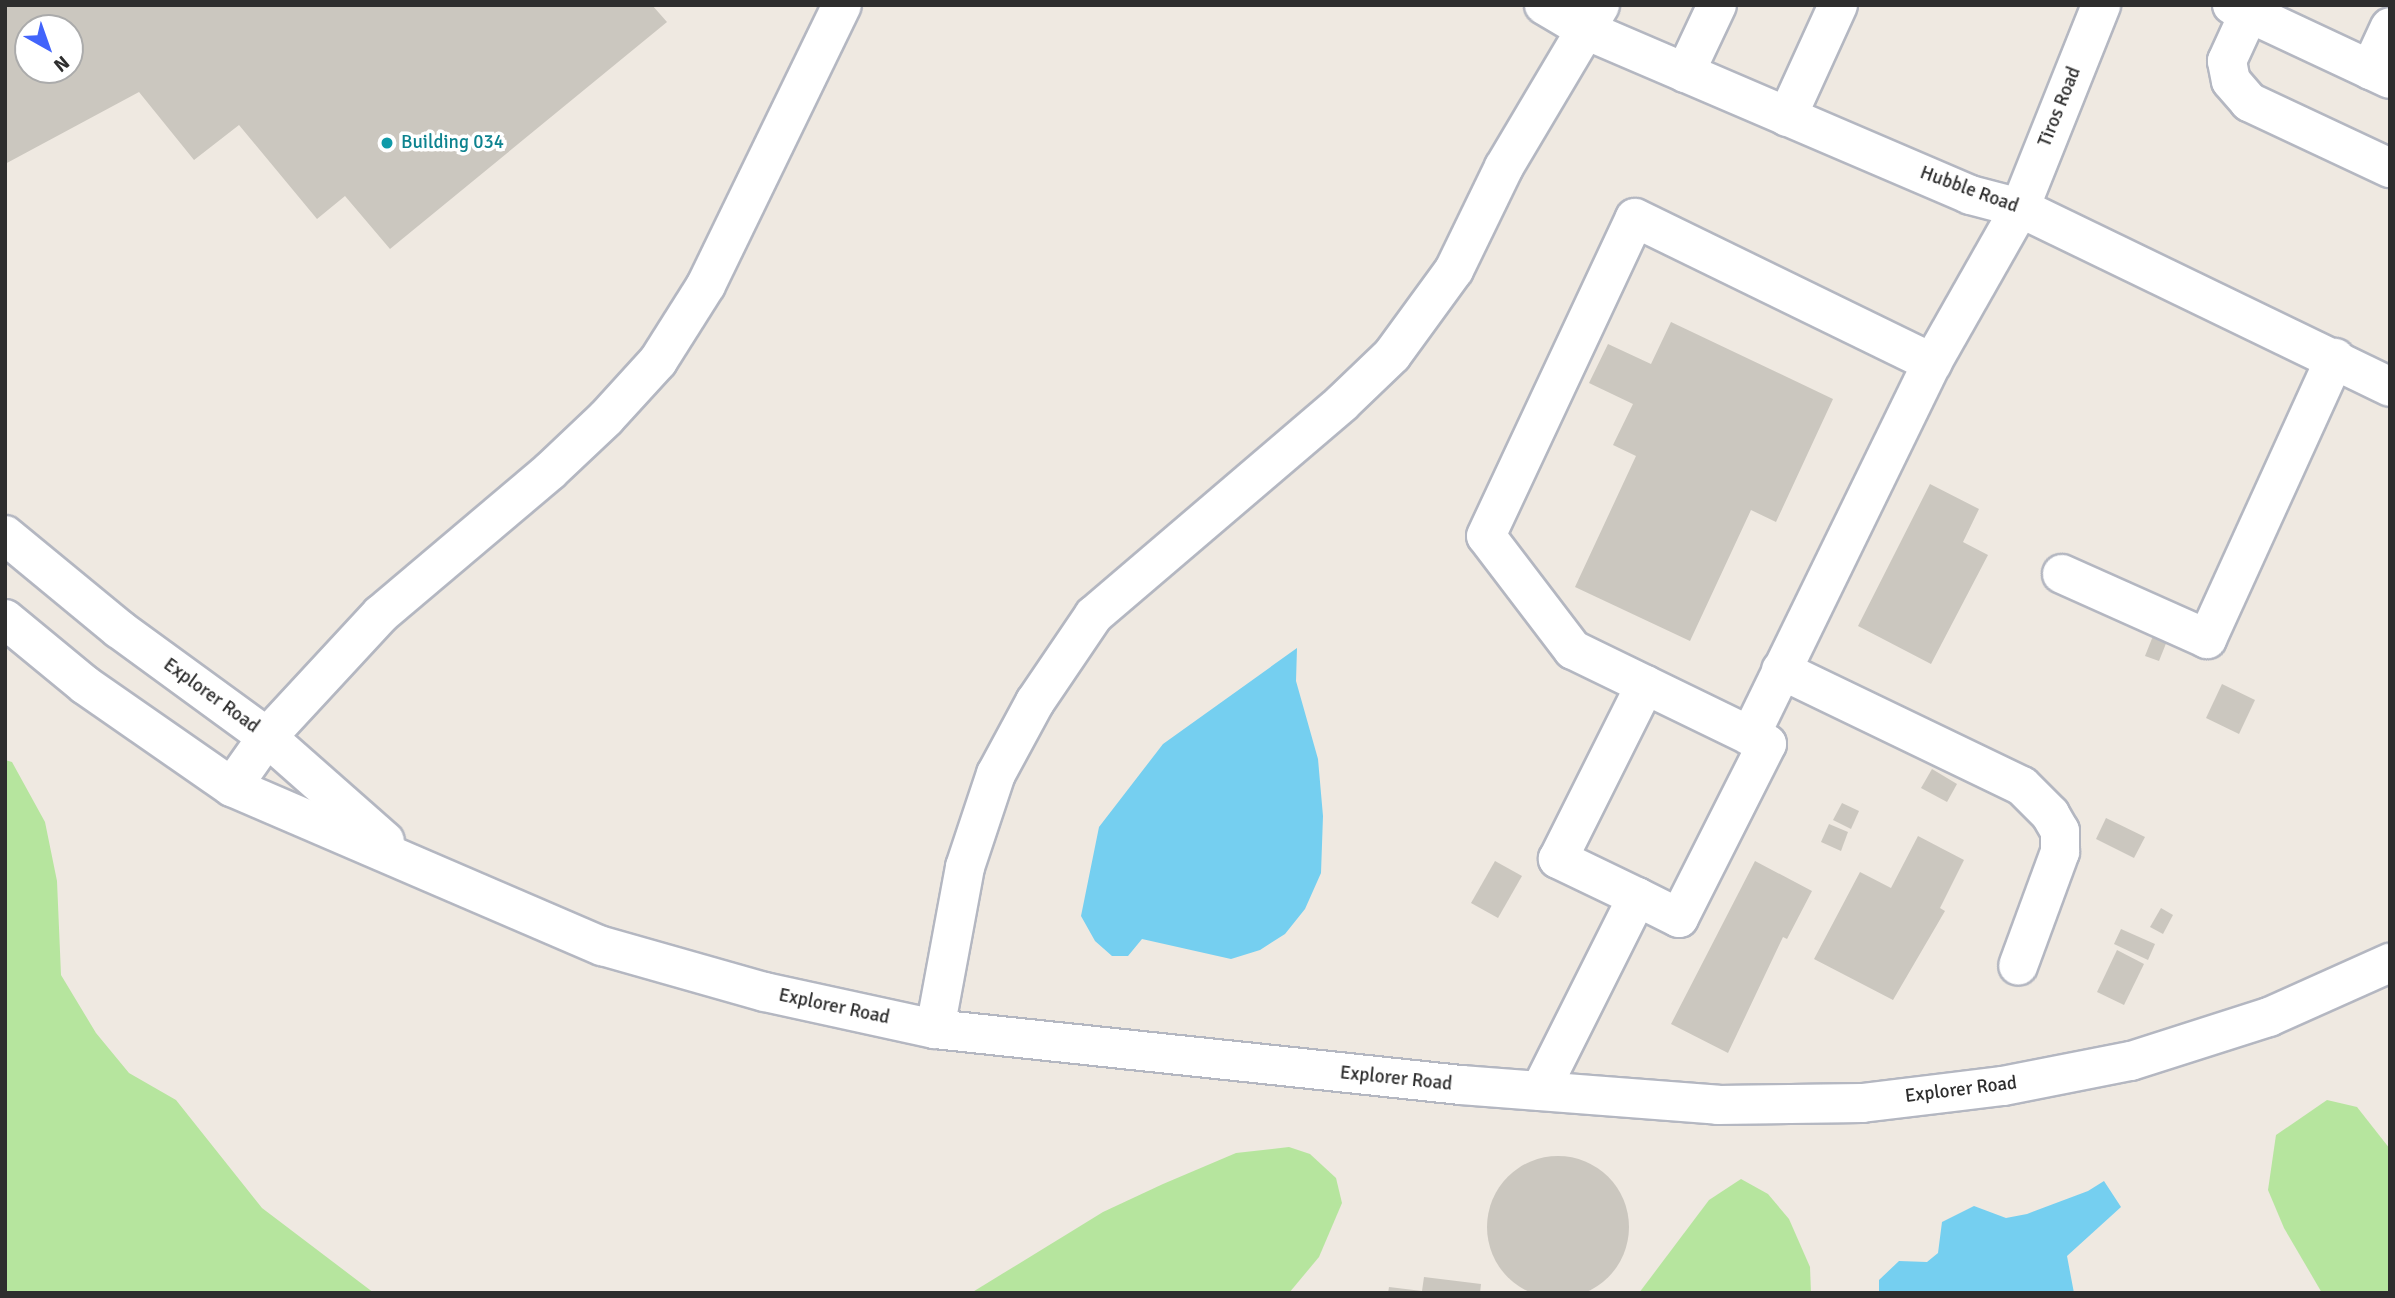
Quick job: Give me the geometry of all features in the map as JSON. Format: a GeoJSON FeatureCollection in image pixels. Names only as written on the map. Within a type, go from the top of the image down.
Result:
{"type":"FeatureCollection","features":[{"type":"Feature","properties":{"kind":"street"},"geometry":{"type":"LineString","coordinates":[[232,787],[267,737],[381,614],[559,462],[658,360],[706,285],[842,5]]}},
{"type":"Feature","properties":{"kind":"street","name":"Hubble Road"},"geometry":{"type":"LineString","coordinates":[[1544,5],[1594,18],[1685,73],[1787,117],[1970,195],[2020,208],[2335,358],[2390,387]]}},
{"type":"Feature","properties":{"kind":"street"},"geometry":{"type":"LineString","coordinates":[[1685,73],[1717,5]]}},
{"type":"Feature","properties":{"kind":"street"},"geometry":{"type":"LineString","coordinates":[[1787,117],[1838,5]]}},
{"type":"Feature","properties":{"kind":"street","name":"Tiros Road"},"geometry":{"type":"LineString","coordinates":[[1750,736],[1932,363],[2020,208],[2101,5]]}},
{"type":"Feature","properties":{"kind":"street"},"geometry":{"type":"LineString","coordinates":[[2390,27],[2380,74],[2240,9],[2227,61],[2231,81],[2249,102],[2390,168]]}},
{"type":"Feature","properties":{"kind":"street"},"geometry":{"type":"LineString","coordinates":[[935,1029],[965,867],[996,774],[1035,702],[1094,615],[1342,403],[1392,355],[1454,270],[1504,167],[1594,18]]}},
{"type":"Feature","properties":{"kind":"street"},"geometry":{"type":"LineString","coordinates":[[1645,685],[1558,859],[1679,918],[1768,744],[1573,650],[1486,536],[1635,218],[1932,363]]}},
{"type":"Feature","properties":{"kind":"street"},"geometry":{"type":"LineString","coordinates":[[2062,574],[2207,639],[2335,358]]}},
{"type":"Feature","properties":{"kind":"street","name":"Explorer Road"},"geometry":{"type":"LineString","coordinates":[[5,535],[119,629],[267,737],[410,864]]}},
{"type":"Feature","properties":{"kind":"street","name":"Explorer Road"},"geometry":{"type":"LineString","coordinates":[[5,619],[85,685],[232,787],[602,946],[765,992],[935,1029],[1190,1059],[1540,1091],[1718,1105],[1862,1103],[2003,1086],[2131,1061],[2269,1017],[2390,963]]}},
{"type":"Feature","properties":{"kind":"street"},"geometry":{"type":"LineString","coordinates":[[1782,670],[2022,786],[2050,814],[2060,831],[2060,852],[2018,966]]}},
{"type":"Feature","properties":{"kind":"street"},"geometry":{"type":"LineString","coordinates":[[1540,1091],[1637,897]]}},
{"type":"Feature","properties":{"kind":"green space"},"geometry":{"type":"Polygon","coordinates":[[[5,760],[12,762],[45,822],[57,881],[61,975],[96,1033],[129,1073],[176,1100],[262,1208],[374,1293],[5,1293],[5,760]]]}},
{"type":"Feature","properties":{"kind":"green space"},"geometry":{"type":"Polygon","coordinates":[[[2327,1100],[2357,1107],[2390,1149],[2390,1293],[2322,1293],[2284,1228],[2268,1190],[2276,1135],[2327,1100]]]}},
{"type":"Feature","properties":{"kind":"green space"},"geometry":{"type":"Polygon","coordinates":[[[1289,1147],[1310,1154],[1336,1178],[1342,1203],[1319,1257],[1289,1293],[971,1293],[1103,1212],[1163,1184],[1236,1153],[1289,1147]]]}},
{"type":"Feature","properties":{"kind":"green space"},"geometry":{"type":"Polygon","coordinates":[[[1741,1179],[1768,1194],[1789,1219],[1810,1267],[1811,1293],[1639,1293],[1709,1200],[1741,1179]]]}},
{"type":"Feature","properties":{"kind":"water"},"geometry":{"type":"Polygon","coordinates":[[[1297,648],[1296,681],[1318,759],[1323,816],[1321,873],[1305,909],[1285,934],[1260,950],[1231,959],[1142,939],[1128,956],[1112,956],[1095,941],[1081,916],[1099,827],[1163,744],[1297,648]]]}},
{"type":"Feature","properties":{"kind":"water"},"geometry":{"type":"Polygon","coordinates":[[[2104,1181],[2121,1207],[2067,1256],[2074,1293],[1879,1293],[1879,1280],[1899,1261],[1927,1262],[1938,1253],[1942,1222],[1974,1206],[2006,1218],[2027,1214],[2088,1191],[2104,1181]]]}},
{"type":"Feature","properties":{"kind":"building","name":"Building 034"},"geometry":{"type":"Polygon","coordinates":[[[5,5],[652,5],[667,22],[390,249],[345,196],[317,219],[239,125],[194,160],[139,92],[5,164],[5,5]]]}},
{"type":"Feature","properties":{"kind":"building"},"geometry":{"type":"Polygon","coordinates":[[[1671,322],[1833,399],[1776,522],[1751,510],[1690,641],[1575,587],[1636,456],[1613,445],[1633,404],[1589,383],[1608,344],[1651,364],[1671,322]]]}},
{"type":"Feature","properties":{"kind":"building"},"geometry":{"type":"Polygon","coordinates":[[[1930,484],[1979,509],[1963,542],[1988,555],[1931,664],[1858,626],[1930,484]]]}},
{"type":"Feature","properties":{"kind":"building"},"geometry":{"type":"Polygon","coordinates":[[[2153,636],[2167,641],[2159,661],[2145,656],[2153,636]]]}},
{"type":"Feature","properties":{"kind":"building"},"geometry":{"type":"Polygon","coordinates":[[[2222,684],[2255,700],[2239,734],[2206,718],[2222,684]]]}},
{"type":"Feature","properties":{"kind":"building"},"geometry":{"type":"Polygon","coordinates":[[[1932,769],[1957,784],[1947,802],[1921,788],[1932,769]]]}},
{"type":"Feature","properties":{"kind":"building"},"geometry":{"type":"Polygon","coordinates":[[[1842,803],[1859,811],[1851,829],[1833,820],[1842,803]]]}},
{"type":"Feature","properties":{"kind":"building"},"geometry":{"type":"Polygon","coordinates":[[[2106,818],[2145,837],[2134,858],[2096,839],[2106,818]]]}},
{"type":"Feature","properties":{"kind":"building"},"geometry":{"type":"Polygon","coordinates":[[[1829,824],[1848,832],[1841,851],[1821,842],[1829,824]]]}},
{"type":"Feature","properties":{"kind":"building"},"geometry":{"type":"Polygon","coordinates":[[[1918,836],[1964,860],[1940,908],[1945,911],[1893,1000],[1814,959],[1860,872],[1891,888],[1918,836]]]}},
{"type":"Feature","properties":{"kind":"building"},"geometry":{"type":"Polygon","coordinates":[[[1495,861],[1522,876],[1498,918],[1471,903],[1495,861]]]}},
{"type":"Feature","properties":{"kind":"building"},"geometry":{"type":"Polygon","coordinates":[[[1755,861],[1812,891],[1787,939],[1783,937],[1728,1053],[1671,1024],[1755,861]]]}},
{"type":"Feature","properties":{"kind":"building"},"geometry":{"type":"Polygon","coordinates":[[[2161,908],[2173,915],[2163,934],[2150,927],[2161,908]]]}},
{"type":"Feature","properties":{"kind":"building"},"geometry":{"type":"Polygon","coordinates":[[[2121,929],[2155,944],[2148,960],[2114,944],[2121,929]]]}},
{"type":"Feature","properties":{"kind":"building"},"geometry":{"type":"Polygon","coordinates":[[[2117,950],[2144,964],[2124,1005],[2097,992],[2117,950]]]}},
{"type":"Feature","properties":{"kind":"building"},"geometry":{"type":"Polygon","coordinates":[[[1558,1156],[1585,1161],[1608,1177],[1624,1200],[1629,1227],[1624,1254],[1608,1277],[1585,1293],[1558,1298],[1531,1293],[1508,1277],[1492,1254],[1487,1227],[1492,1200],[1508,1177],[1531,1161],[1558,1156]]]}},
{"type":"Feature","properties":{"kind":"building"},"geometry":{"type":"Polygon","coordinates":[[[1424,1277],[1481,1284],[1480,1293],[1388,1293],[1389,1287],[1422,1291],[1424,1277]]]}},
{"type":"Feature","properties":{"kind":"place","name":"Building 034"},"geometry":{"type":"Point","coordinates":[387,143]}}]}
